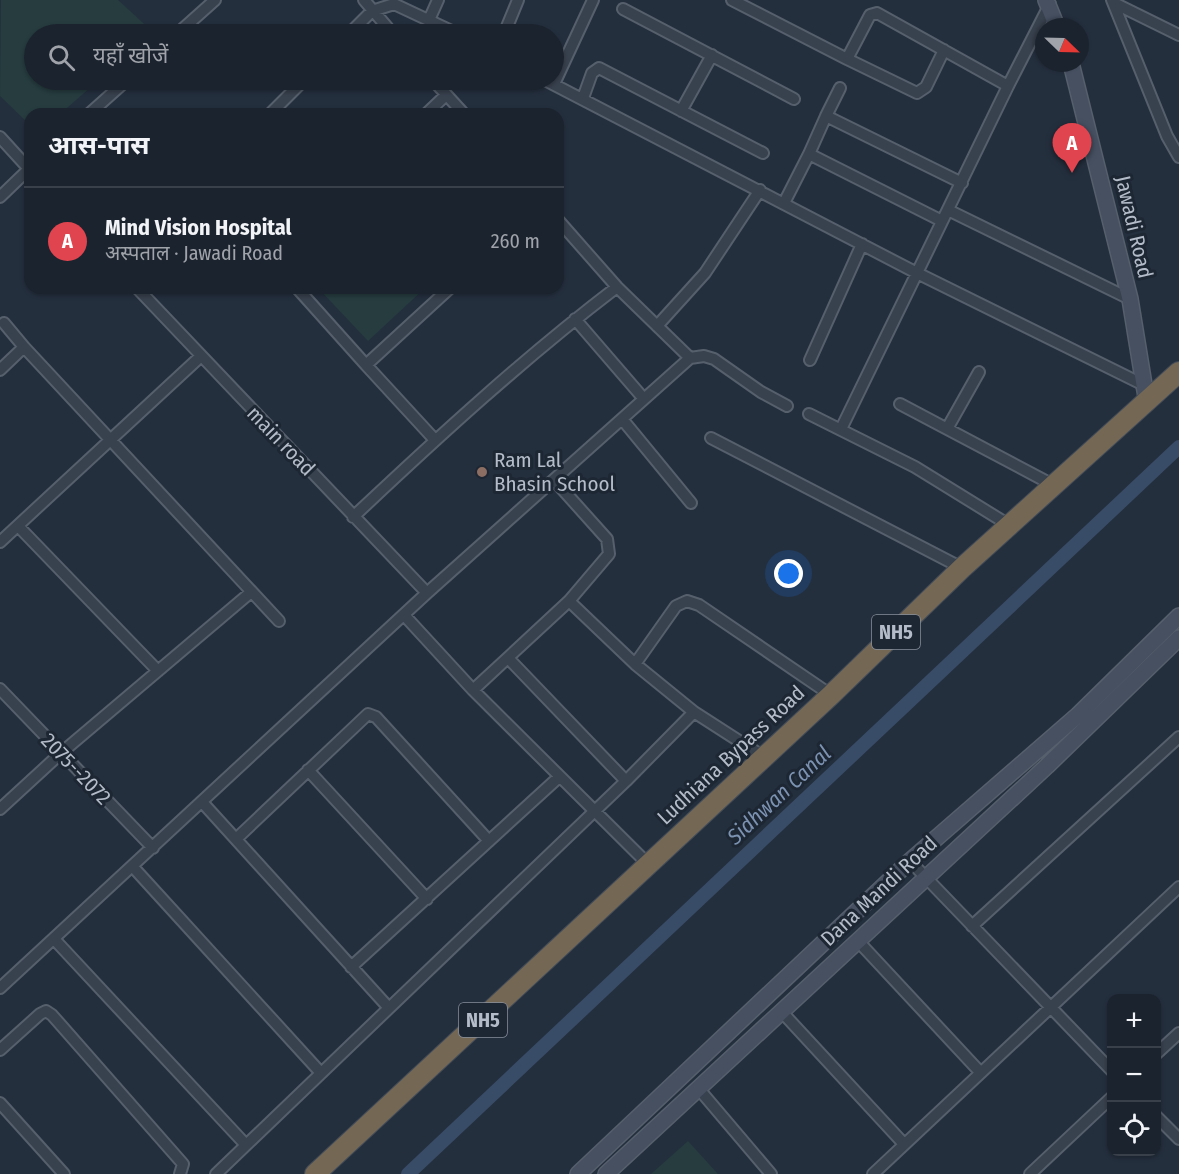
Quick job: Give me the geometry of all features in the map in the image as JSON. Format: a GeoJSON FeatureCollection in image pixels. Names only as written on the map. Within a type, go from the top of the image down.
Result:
{"type":"FeatureCollection","features":[{"type":"Feature","properties":{"kind":"highway","name":"Ludhiana Bypass Road"},"geometry":{"type":"LineString","coordinates":[[315,1174],[831,695],[962,568],[1054,486],[1145,394],[1179,372]]}},
{"type":"Feature","properties":{"kind":"highway","name":"Ludhiana Bypass Road"},"geometry":{"type":"LineString","coordinates":[[334,1174],[843,703],[971,577],[1179,390]]}},
{"type":"Feature","properties":{"kind":"street"},"geometry":{"type":"LineString","coordinates":[[188,24],[215,0]]}},
{"type":"Feature","properties":{"kind":"street"},"geometry":{"type":"LineString","coordinates":[[364,0],[384,24]]}},
{"type":"Feature","properties":{"kind":"street"},"geometry":{"type":"LineString","coordinates":[[429,20],[438,0]]}},
{"type":"Feature","properties":{"kind":"street"},"geometry":{"type":"LineString","coordinates":[[508,24],[518,0]]}},
{"type":"Feature","properties":{"kind":"street"},"geometry":{"type":"LineString","coordinates":[[564,54],[593,0]]}},
{"type":"Feature","properties":{"kind":"street"},"geometry":{"type":"LineString","coordinates":[[732,0],[917,93],[926,87],[944,50]]}},
{"type":"Feature","properties":{"kind":"street"},"geometry":{"type":"LineString","coordinates":[[1049,2],[1054,18]]}},
{"type":"Feature","properties":{"kind":"street"},"geometry":{"type":"LineString","coordinates":[[841,429],[915,272],[962,183],[1049,2]]}},
{"type":"Feature","properties":{"kind":"street"},"geometry":{"type":"LineString","coordinates":[[1113,2],[1179,35]]}},
{"type":"Feature","properties":{"kind":"street"},"geometry":{"type":"LineString","coordinates":[[1113,2],[1167,136],[1179,157]]}},
{"type":"Feature","properties":{"kind":"street"},"geometry":{"type":"LineString","coordinates":[[359,24],[372,10],[394,4],[437,24]]}},
{"type":"Feature","properties":{"kind":"street"},"geometry":{"type":"LineString","coordinates":[[624,9],[794,99]]}},
{"type":"Feature","properties":{"kind":"street"},"geometry":{"type":"LineString","coordinates":[[847,59],[870,15],[877,13],[1008,86]]}},
{"type":"Feature","properties":{"kind":"street"},"geometry":{"type":"LineString","coordinates":[[681,111],[712,55]]}},
{"type":"Feature","properties":{"kind":"street"},"geometry":{"type":"LineString","coordinates":[[583,98],[592,73],[600,68],[763,153]]}},
{"type":"Feature","properties":{"kind":"street","name":"Jawadi Road"},"geometry":{"type":"LineString","coordinates":[[1073,72],[1130,299],[1145,394]]}},
{"type":"Feature","properties":{"kind":"street"},"geometry":{"type":"LineString","coordinates":[[784,203],[840,88]]}},
{"type":"Feature","properties":{"kind":"street"},"geometry":{"type":"LineString","coordinates":[[564,89],[1145,394]]}},
{"type":"Feature","properties":{"kind":"street"},"geometry":{"type":"LineString","coordinates":[[96,108],[116,90]]}},
{"type":"Feature","properties":{"kind":"street"},"geometry":{"type":"LineString","coordinates":[[276,108],[294,90]]}},
{"type":"Feature","properties":{"kind":"street"},"geometry":{"type":"LineString","coordinates":[[442,90],[458,108]]}},
{"type":"Feature","properties":{"kind":"street"},"geometry":{"type":"LineString","coordinates":[[432,108],[446,95]]}},
{"type":"Feature","properties":{"kind":"street"},"geometry":{"type":"LineString","coordinates":[[826,116],[962,183]]}},
{"type":"Feature","properties":{"kind":"street"},"geometry":{"type":"LineString","coordinates":[[1167,136],[1179,142]]}},
{"type":"Feature","properties":{"kind":"street"},"geometry":{"type":"LineString","coordinates":[[0,137],[24,163]]}},
{"type":"Feature","properties":{"kind":"street"},"geometry":{"type":"LineString","coordinates":[[809,154],[942,221]]}},
{"type":"Feature","properties":{"kind":"street"},"geometry":{"type":"LineString","coordinates":[[0,197],[24,175]]}},
{"type":"Feature","properties":{"kind":"street"},"geometry":{"type":"LineString","coordinates":[[657,326],[705,273],[760,190]]}},
{"type":"Feature","properties":{"kind":"street"},"geometry":{"type":"LineString","coordinates":[[948,210],[1130,299]]}},
{"type":"Feature","properties":{"kind":"street"},"geometry":{"type":"LineString","coordinates":[[564,227],[617,287],[690,358]]}},
{"type":"Feature","properties":{"kind":"street"},"geometry":{"type":"LineString","coordinates":[[810,360],[862,244]]}},
{"type":"Feature","properties":{"kind":"street"},"geometry":{"type":"LineString","coordinates":[[353,517],[435,440],[575,319],[617,287]]}},
{"type":"Feature","properties":{"kind":"street","name":"main road"},"geometry":{"type":"LineString","coordinates":[[142,294],[200,357],[427,592]]}},
{"type":"Feature","properties":{"kind":"street"},"geometry":{"type":"LineString","coordinates":[[302,294],[435,440]]}},
{"type":"Feature","properties":{"kind":"street"},"geometry":{"type":"LineString","coordinates":[[366,364],[443,294]]}},
{"type":"Feature","properties":{"kind":"street"},"geometry":{"type":"LineString","coordinates":[[575,319],[644,399]]}},
{"type":"Feature","properties":{"kind":"street"},"geometry":{"type":"LineString","coordinates":[[4,323],[250,593],[279,621]]}},
{"type":"Feature","properties":{"kind":"street"},"geometry":{"type":"LineString","coordinates":[[0,370],[24,347]]}},
{"type":"Feature","properties":{"kind":"street"},"geometry":{"type":"LineString","coordinates":[[0,988],[427,592],[555,481],[690,358],[704,356],[714,359],[761,392],[787,406]]}},
{"type":"Feature","properties":{"kind":"street"},"geometry":{"type":"LineString","coordinates":[[0,542],[200,357]]}},
{"type":"Feature","properties":{"kind":"street"},"geometry":{"type":"LineString","coordinates":[[948,428],[979,372]]}},
{"type":"Feature","properties":{"kind":"street"},"geometry":{"type":"LineString","coordinates":[[900,404],[1054,486]]}},
{"type":"Feature","properties":{"kind":"street"},"geometry":{"type":"LineString","coordinates":[[809,414],[915,467],[1010,525]]}},
{"type":"Feature","properties":{"kind":"street"},"geometry":{"type":"LineString","coordinates":[[622,419],[691,503]]}},
{"type":"Feature","properties":{"kind":"street"},"geometry":{"type":"LineString","coordinates":[[711,438],[962,568]]}},
{"type":"Feature","properties":{"kind":"street"},"geometry":{"type":"LineString","coordinates":[[473,690],[569,602],[607,558],[609,543],[555,481]]}},
{"type":"Feature","properties":{"kind":"street"},"geometry":{"type":"LineString","coordinates":[[18,526],[158,671]]}},
{"type":"Feature","properties":{"kind":"street"},"geometry":{"type":"LineString","coordinates":[[0,809],[61,753],[250,593]]}},
{"type":"Feature","properties":{"kind":"street"},"geometry":{"type":"LineString","coordinates":[[635,664],[676,606],[687,601],[699,605],[831,695]]}},
{"type":"Feature","properties":{"kind":"street"},"geometry":{"type":"LineString","coordinates":[[569,602],[635,664],[694,712],[764,757]]}},
{"type":"Feature","properties":{"kind":"street"},"geometry":{"type":"LineString","coordinates":[[404,615],[473,690],[648,864]]}},
{"type":"Feature","properties":{"kind":"street"},"geometry":{"type":"LineString","coordinates":[[578,1174],[910,861],[1078,715],[1179,616]]}},
{"type":"Feature","properties":{"kind":"street","name":"Dana Mandi Road"},"geometry":{"type":"LineString","coordinates":[[606,1174],[924,877],[1047,766],[1179,638]]}},
{"type":"Feature","properties":{"kind":"street"},"geometry":{"type":"LineString","coordinates":[[508,658],[626,781]]}},
{"type":"Feature","properties":{"kind":"street","name":"2075--2072"},"geometry":{"type":"LineString","coordinates":[[0,689],[153,848]]}},
{"type":"Feature","properties":{"kind":"street"},"geometry":{"type":"LineString","coordinates":[[216,1174],[594,812],[694,712]]}},
{"type":"Feature","properties":{"kind":"street"},"geometry":{"type":"LineString","coordinates":[[236,839],[368,714],[372,714],[489,841]]}},
{"type":"Feature","properties":{"kind":"street"},"geometry":{"type":"LineString","coordinates":[[972,926],[1179,737]]}},
{"type":"Feature","properties":{"kind":"street"},"geometry":{"type":"LineString","coordinates":[[308,770],[427,899]]}},
{"type":"Feature","properties":{"kind":"street"},"geometry":{"type":"LineString","coordinates":[[351,967],[559,777]]}},
{"type":"Feature","properties":{"kind":"street"},"geometry":{"type":"LineString","coordinates":[[202,802],[389,1008]]}},
{"type":"Feature","properties":{"kind":"street"},"geometry":{"type":"LineString","coordinates":[[910,861],[1107,1066]]}},
{"type":"Feature","properties":{"kind":"street"},"geometry":{"type":"LineString","coordinates":[[133,867],[321,1073]]}},
{"type":"Feature","properties":{"kind":"street"},"geometry":{"type":"LineString","coordinates":[[873,1174],[1179,887]]}},
{"type":"Feature","properties":{"kind":"street"},"geometry":{"type":"LineString","coordinates":[[54,939],[246,1145]]}},
{"type":"Feature","properties":{"kind":"street"},"geometry":{"type":"LineString","coordinates":[[857,940],[980,1072]]}},
{"type":"Feature","properties":{"kind":"street"},"geometry":{"type":"LineString","coordinates":[[0,1050],[40,1014],[46,1011],[52,1015],[183,1164],[180,1174]]}},
{"type":"Feature","properties":{"kind":"street"},"geometry":{"type":"LineString","coordinates":[[782,1011],[904,1144]]}},
{"type":"Feature","properties":{"kind":"street"},"geometry":{"type":"LineString","coordinates":[[1161,1049],[1179,1032]]}},
{"type":"Feature","properties":{"kind":"street"},"geometry":{"type":"LineString","coordinates":[[698,1088],[771,1174]]}},
{"type":"Feature","properties":{"kind":"street"},"geometry":{"type":"LineString","coordinates":[[1030,1174],[1107,1102]]}},
{"type":"Feature","properties":{"kind":"street"},"geometry":{"type":"LineString","coordinates":[[0,1103],[64,1174]]}},
{"type":"Feature","properties":{"kind":"street"},"geometry":{"type":"LineString","coordinates":[[1161,1121],[1179,1139]]}},
{"type":"Feature","properties":{"kind":"green space"},"geometry":{"type":"Polygon","coordinates":[[[1,0],[118,0],[144,24],[24,24],[24,90],[88,90],[67,108],[24,108],[24,119],[0,96],[1,0]]]}},
{"type":"Feature","properties":{"kind":"green space"},"geometry":{"type":"Polygon","coordinates":[[[324,294],[419,294],[368,341],[324,294]]]}},
{"type":"Feature","properties":{"kind":"green space"},"geometry":{"type":"Polygon","coordinates":[[[688,1141],[718,1174],[651,1174],[688,1141]]]}},
{"type":"Feature","properties":{"kind":"waterway","name":"Sidhwan Canal"},"geometry":{"type":"LineString","coordinates":[[408,1174],[1179,447]]}},
{"type":"Feature","properties":{"kind":"place","name":"Mind Vision Hospital"},"geometry":{"type":"Point","coordinates":[1072,173]}},
{"type":"Feature","properties":{"kind":"place","name":"Ram Lal Bhasin School"},"geometry":{"type":"Point","coordinates":[482,472]}}]}
